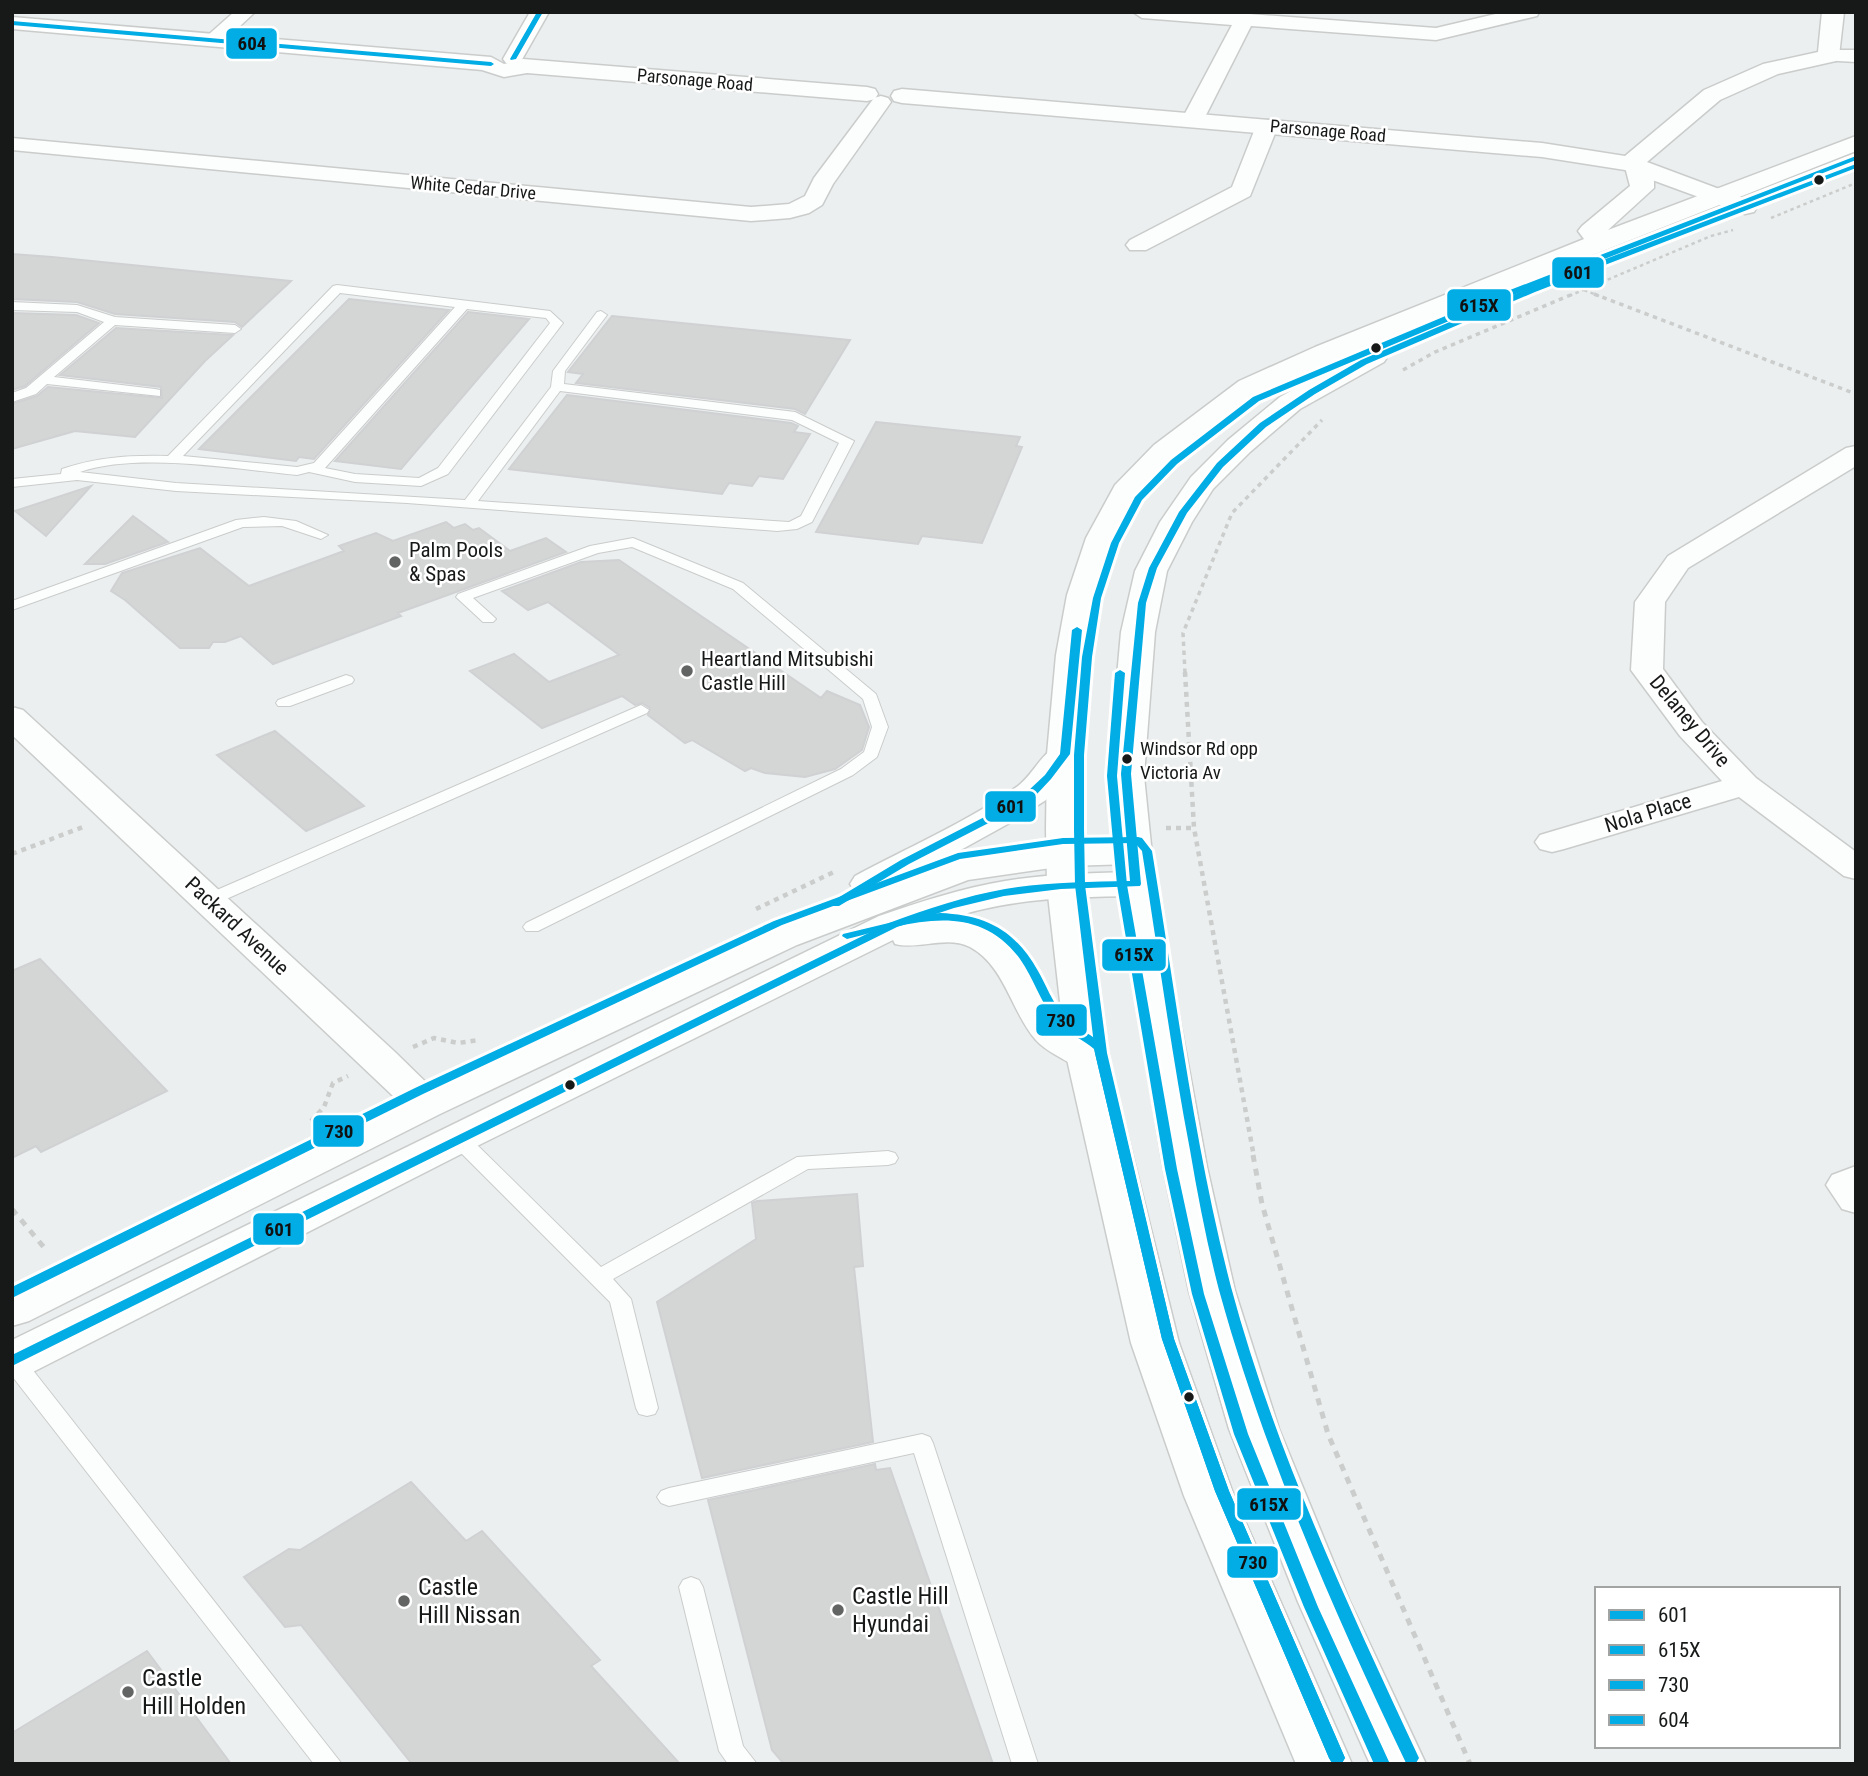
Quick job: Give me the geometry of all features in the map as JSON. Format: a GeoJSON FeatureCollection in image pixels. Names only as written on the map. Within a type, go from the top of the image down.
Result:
{"type":"FeatureCollection","features":[{"type":"Feature","properties":{"kind":"main road"},"geometry":{"type":"LineString","coordinates":[[1601,243],[1591,230],[1642,188],[1643,181],[1634,166],[1712,95],[1771,69],[1828,56],[1833,12]]}},
{"type":"Feature","properties":{"kind":"main road","name":"Parsonage Road"},"geometry":{"type":"LineString","coordinates":[[12,23],[1542,150],[1634,166],[1742,213]]}},
{"type":"Feature","properties":{"kind":"main road"},"geometry":{"type":"LineString","coordinates":[[1324,1764],[1209,1496],[1155,1343],[1087,1055],[1065,870],[1065,754],[1073,655],[1083,595],[1102,538],[1126,491],[1165,451],[1250,387],[1325,353],[1601,243],[1742,213],[1856,143]]}},
{"type":"Feature","properties":{"kind":"main road"},"geometry":{"type":"LineString","coordinates":[[1398,1764],[1324,1601],[1254,1429],[1212,1291],[1185,1167],[1134,868],[1126,776],[1138,632],[1151,571],[1176,522],[1202,483],[1239,446],[1290,403],[1391,347],[1742,213],[1856,166]]}},
{"type":"Feature","properties":{"kind":"main road"},"geometry":{"type":"LineString","coordinates":[[12,1309],[425,1104],[767,924],[905,862],[1002,812],[1033,792],[1065,754]]}},
{"type":"Feature","properties":{"kind":"main road"},"geometry":{"type":"LineString","coordinates":[[767,924],[961,870],[1134,868]]}},
{"type":"Feature","properties":{"kind":"main road"},"geometry":{"type":"LineString","coordinates":[[13,1361],[458,1138],[893,925],[1065,870]]}},
{"type":"Feature","properties":{"kind":"main road"},"geometry":{"type":"LineString","coordinates":[[836,954],[927,932],[953,929],[974,933],[988,940],[1011,962],[1051,1031],[1087,1055]]}},
{"type":"Feature","properties":{"kind":"main road","name":"Packard Avenue"},"geometry":{"type":"LineString","coordinates":[[425,1104],[458,1138]]}},
{"type":"Feature","properties":{"kind":"street"},"geometry":{"type":"LineString","coordinates":[[214,40],[246,12]]}},
{"type":"Feature","properties":{"kind":"street"},"geometry":{"type":"LineString","coordinates":[[509,63],[540,12]]}},
{"type":"Feature","properties":{"kind":"street"},"geometry":{"type":"LineString","coordinates":[[1142,12],[1436,34],[1530,12]]}},
{"type":"Feature","properties":{"kind":"street"},"geometry":{"type":"LineString","coordinates":[[1193,119],[1244,20]]}},
{"type":"Feature","properties":{"kind":"street"},"geometry":{"type":"LineString","coordinates":[[1828,56],[1856,56]]}},
{"type":"Feature","properties":{"kind":"street","name":"White Cedar Drive"},"geometry":{"type":"LineString","coordinates":[[12,144],[751,214],[790,211],[814,200],[822,183],[884,97]]}},
{"type":"Feature","properties":{"kind":"street"},"geometry":{"type":"LineString","coordinates":[[1138,245],[1242,191],[1267,126]]}},
{"type":"Feature","properties":{"kind":"street","name":"Delaney Drive"},"geometry":{"type":"LineString","coordinates":[[1856,454],[1678,562],[1650,602],[1647,670],[1691,729],[1744,785],[1856,869]]}},
{"type":"Feature","properties":{"kind":"street","name":"Packard Avenue"},"geometry":{"type":"LineString","coordinates":[[12,717],[425,1104]]}},
{"type":"Feature","properties":{"kind":"street","name":"Nola Place"},"geometry":{"type":"LineString","coordinates":[[1552,842],[1744,785]]}},
{"type":"Feature","properties":{"kind":"street"},"geometry":{"type":"LineString","coordinates":[[1856,1180],[1846,1185],[1856,1199]]}},
{"type":"Feature","properties":{"kind":"lane"},"geometry":{"type":"LineString","coordinates":[[60,477],[76,468],[97,462],[120,460],[171,461],[297,471],[312,469],[355,478],[421,482],[443,471],[557,323],[551,315],[462,307],[337,289],[171,461]]}},
{"type":"Feature","properties":{"kind":"lane"},"geometry":{"type":"LineString","coordinates":[[12,307],[42,306],[100,313],[112,321],[235,329]]}},
{"type":"Feature","properties":{"kind":"lane"},"geometry":{"type":"LineString","coordinates":[[12,307],[96,316],[103,322],[26,390],[12,397]]}},
{"type":"Feature","properties":{"kind":"lane"},"geometry":{"type":"LineString","coordinates":[[312,469],[326,461],[462,307]]}},
{"type":"Feature","properties":{"kind":"lane"},"geometry":{"type":"LineString","coordinates":[[468,505],[557,387],[559,371],[601,316]]}},
{"type":"Feature","properties":{"kind":"lane"},"geometry":{"type":"LineString","coordinates":[[12,397],[31,391],[112,321]]}},
{"type":"Feature","properties":{"kind":"lane"},"geometry":{"type":"LineString","coordinates":[[44,380],[155,393]]}},
{"type":"Feature","properties":{"kind":"lane"},"geometry":{"type":"LineString","coordinates":[[12,483],[60,477],[777,527],[792,526],[807,519],[847,441],[795,416],[557,387]]}},
{"type":"Feature","properties":{"kind":"lane"},"geometry":{"type":"LineString","coordinates":[[12,606],[242,523],[272,519],[292,522],[321,536]]}},
{"type":"Feature","properties":{"kind":"lane"},"geometry":{"type":"LineString","coordinates":[[488,618],[463,597],[595,549],[633,542],[738,586],[870,697],[880,727],[871,754],[847,772],[532,927]]}},
{"type":"Feature","properties":{"kind":"lane"},"geometry":{"type":"LineString","coordinates":[[284,703],[346,680]]}},
{"type":"Feature","properties":{"kind":"lane"},"geometry":{"type":"LineString","coordinates":[[209,900],[641,710]]}},
{"type":"Feature","properties":{"kind":"lane"},"geometry":{"type":"LineString","coordinates":[[458,1138],[620,1299],[648,1408]]}},
{"type":"Feature","properties":{"kind":"lane"},"geometry":{"type":"LineString","coordinates":[[599,1278],[804,1162],[887,1158]]}},
{"type":"Feature","properties":{"kind":"lane"},"geometry":{"type":"LineString","coordinates":[[13,1361],[329,1764]]}},
{"type":"Feature","properties":{"kind":"lane"},"geometry":{"type":"LineString","coordinates":[[669,1497],[922,1443],[1025,1764]]}},
{"type":"Feature","properties":{"kind":"lane"},"geometry":{"type":"LineString","coordinates":[[691,1587],[732,1751],[744,1764]]}},
{"type":"Feature","properties":{"kind":"path"},"geometry":{"type":"LineString","coordinates":[[1400,371],[1434,352],[1711,236],[1742,213],[1856,183]]}},
{"type":"Feature","properties":{"kind":"path"},"geometry":{"type":"LineString","coordinates":[[1583,290],[1856,394]]}},
{"type":"Feature","properties":{"kind":"path"},"geometry":{"type":"LineString","coordinates":[[1331,410],[1232,513],[1183,633],[1194,828],[1262,1204],[1328,1434],[1470,1764]]}},
{"type":"Feature","properties":{"kind":"path"},"geometry":{"type":"LineString","coordinates":[[12,853],[116,813]]}},
{"type":"Feature","properties":{"kind":"path"},"geometry":{"type":"LineString","coordinates":[[767,924],[839,870]]}},
{"type":"Feature","properties":{"kind":"path"},"geometry":{"type":"LineString","coordinates":[[434,1038],[458,1043],[486,1038]]}},
{"type":"Feature","properties":{"kind":"path"},"geometry":{"type":"LineString","coordinates":[[12,1209],[47,1251]]}},
{"type":"Feature","properties":{"kind":"building"},"geometry":{"type":"Polygon","coordinates":[[[12,254],[291,281],[242,327],[235,322],[115,314],[77,302],[12,299],[12,254]]]}},
{"type":"Feature","properties":{"kind":"building"},"geometry":{"type":"Polygon","coordinates":[[[349,299],[449,310],[314,459],[299,457],[296,461],[199,449],[349,299]]]}},
{"type":"Feature","properties":{"kind":"building"},"geometry":{"type":"Polygon","coordinates":[[[468,312],[529,319],[401,469],[335,461],[468,312]]]}},
{"type":"Feature","properties":{"kind":"building"},"geometry":{"type":"Polygon","coordinates":[[[12,313],[76,315],[99,323],[25,386],[12,390],[12,313]]]}},
{"type":"Feature","properties":{"kind":"building"},"geometry":{"type":"Polygon","coordinates":[[[612,316],[850,340],[805,414],[795,409],[576,383],[583,374],[568,372],[612,316]]]}},
{"type":"Feature","properties":{"kind":"building"},"geometry":{"type":"Polygon","coordinates":[[[116,328],[233,335],[205,361],[135,437],[75,431],[12,449],[12,404],[37,396],[48,387],[162,398],[161,387],[60,375],[116,328]]]}},
{"type":"Feature","properties":{"kind":"building"},"geometry":{"type":"Polygon","coordinates":[[[567,395],[791,423],[798,426],[794,432],[810,434],[783,479],[759,476],[752,486],[729,483],[722,494],[509,469],[567,395]]]}},
{"type":"Feature","properties":{"kind":"building"},"geometry":{"type":"Polygon","coordinates":[[[876,422],[1020,437],[1016,446],[1022,447],[982,543],[922,536],[918,544],[816,532],[876,422]]]}},
{"type":"Feature","properties":{"kind":"building"},"geometry":{"type":"Polygon","coordinates":[[[91,486],[46,536],[15,511],[91,486]]]}},
{"type":"Feature","properties":{"kind":"building"},"geometry":{"type":"Polygon","coordinates":[[[133,516],[168,542],[105,564],[85,564],[133,516]]]}},
{"type":"Feature","properties":{"kind":"building"},"geometry":{"type":"Polygon","coordinates":[[[446,522],[454,528],[465,524],[473,530],[479,528],[510,551],[546,538],[566,552],[398,613],[401,616],[273,664],[241,636],[225,642],[213,642],[209,648],[180,648],[111,591],[122,573],[200,548],[249,586],[344,551],[339,546],[376,533],[393,541],[446,522]]]}},
{"type":"Feature","properties":{"kind":"building","name":"Heartland Mitsubishi Castle Hill"},"geometry":{"type":"Polygon","coordinates":[[[619,560],[821,698],[827,691],[860,705],[869,727],[862,750],[835,769],[805,777],[765,773],[751,768],[745,771],[692,740],[685,743],[648,715],[650,708],[642,703],[635,705],[622,696],[542,728],[470,671],[514,654],[549,682],[619,655],[548,602],[528,610],[502,591],[581,562],[619,560]]]}},
{"type":"Feature","properties":{"kind":"building"},"geometry":{"type":"Polygon","coordinates":[[[275,731],[364,806],[306,831],[217,755],[275,731]]]}},
{"type":"Feature","properties":{"kind":"building"},"geometry":{"type":"Polygon","coordinates":[[[40,959],[167,1091],[41,1152],[36,1146],[12,1158],[12,971],[40,959]]]}},
{"type":"Feature","properties":{"kind":"building"},"geometry":{"type":"Polygon","coordinates":[[[857,1194],[863,1266],[854,1267],[873,1442],[702,1478],[657,1302],[756,1239],[752,1203],[857,1194]]]}},
{"type":"Feature","properties":{"kind":"building"},"geometry":{"type":"Polygon","coordinates":[[[875,1464],[876,1470],[890,1468],[993,1764],[784,1764],[772,1750],[708,1500],[875,1464]]]}},
{"type":"Feature","properties":{"kind":"building","name":"Castle Hill Nissan"},"geometry":{"type":"Polygon","coordinates":[[[411,1482],[466,1541],[482,1531],[600,1660],[591,1666],[680,1764],[412,1764],[301,1625],[285,1627],[244,1577],[289,1549],[300,1550],[411,1482]]]}},
{"type":"Feature","properties":{"kind":"building","name":"Castle Hill Holden"},"geometry":{"type":"Polygon","coordinates":[[[147,1651],[231,1764],[12,1764],[12,1733],[147,1651]]]}},
{"type":"Feature","properties":{"kind":"transit line","name":"604"},"geometry":{"type":"LineString","coordinates":[[513,59],[540,12]]}},
{"type":"Feature","properties":{"kind":"transit line","name":"604"},"geometry":{"type":"LineString","coordinates":[[12,23],[491,64]]}},
{"type":"Feature","properties":{"kind":"transit line","name":"615X"},"geometry":{"type":"LineString","coordinates":[[1337,1758],[1222,1491],[1168,1339],[1101,1053],[1080,885],[1079,829],[1079,755],[1087,657],[1097,598],[1115,543],[1138,499],[1174,462],[1256,399],[1477,306],[1856,158]]}},
{"type":"Feature","properties":{"kind":"transit line","name":"601"},"geometry":{"type":"LineString","coordinates":[[12,1361],[893,925],[950,905],[1004,892],[1061,886],[1136,884],[1126,774],[1142,603],[1153,568],[1183,512],[1220,465],[1263,425],[1364,362],[1532,290],[1856,166]]}},
{"type":"Feature","properties":{"kind":"transit line","name":"601"},"geometry":{"type":"LineString","coordinates":[[835,904],[905,862],[1002,812],[1033,792],[1048,777],[1065,754],[1077,630]]}},
{"type":"Feature","properties":{"kind":"transit line","name":"615X"},"geometry":{"type":"LineString","coordinates":[[1120,673],[1112,776],[1122,885],[1171,1169],[1198,1294],[1241,1434],[1311,1607],[1382,1764]]}},
{"type":"Feature","properties":{"kind":"transit line","name":"730"},"geometry":{"type":"LineString","coordinates":[[12,1293],[419,1091],[778,923],[958,856],[1063,841],[1138,840],[1147,851],[1201,1179],[1225,1287],[1242,1348],[1284,1468],[1308,1527],[1411,1758]]}},
{"type":"Feature","properties":{"kind":"transit line","name":"730"},"geometry":{"type":"LineString","coordinates":[[847,936],[918,919],[962,918],[983,923],[1003,935],[1022,954],[1064,1023],[1099,1048],[1168,1339],[1222,1491],[1337,1758]]}},
{"type":"Feature","properties":{"kind":"place","name":"Palm Pools & Spas"},"geometry":{"type":"Point","coordinates":[395,562]}},
{"type":"Feature","properties":{"kind":"place","name":"Heartland Mitsubishi Castle Hill"},"geometry":{"type":"Point","coordinates":[687,671]}},
{"type":"Feature","properties":{"kind":"place","name":"Windsor Rd opp Victoria Av"},"geometry":{"type":"Point","coordinates":[1127,759]}},
{"type":"Feature","properties":{"kind":"place","name":"Castle Hill Nissan"},"geometry":{"type":"Point","coordinates":[404,1601]}},
{"type":"Feature","properties":{"kind":"place","name":"Castle Hill Hyundai"},"geometry":{"type":"Point","coordinates":[838,1610]}},
{"type":"Feature","properties":{"kind":"place","name":"Castle Hill Holden"},"geometry":{"type":"Point","coordinates":[128,1692]}}]}
